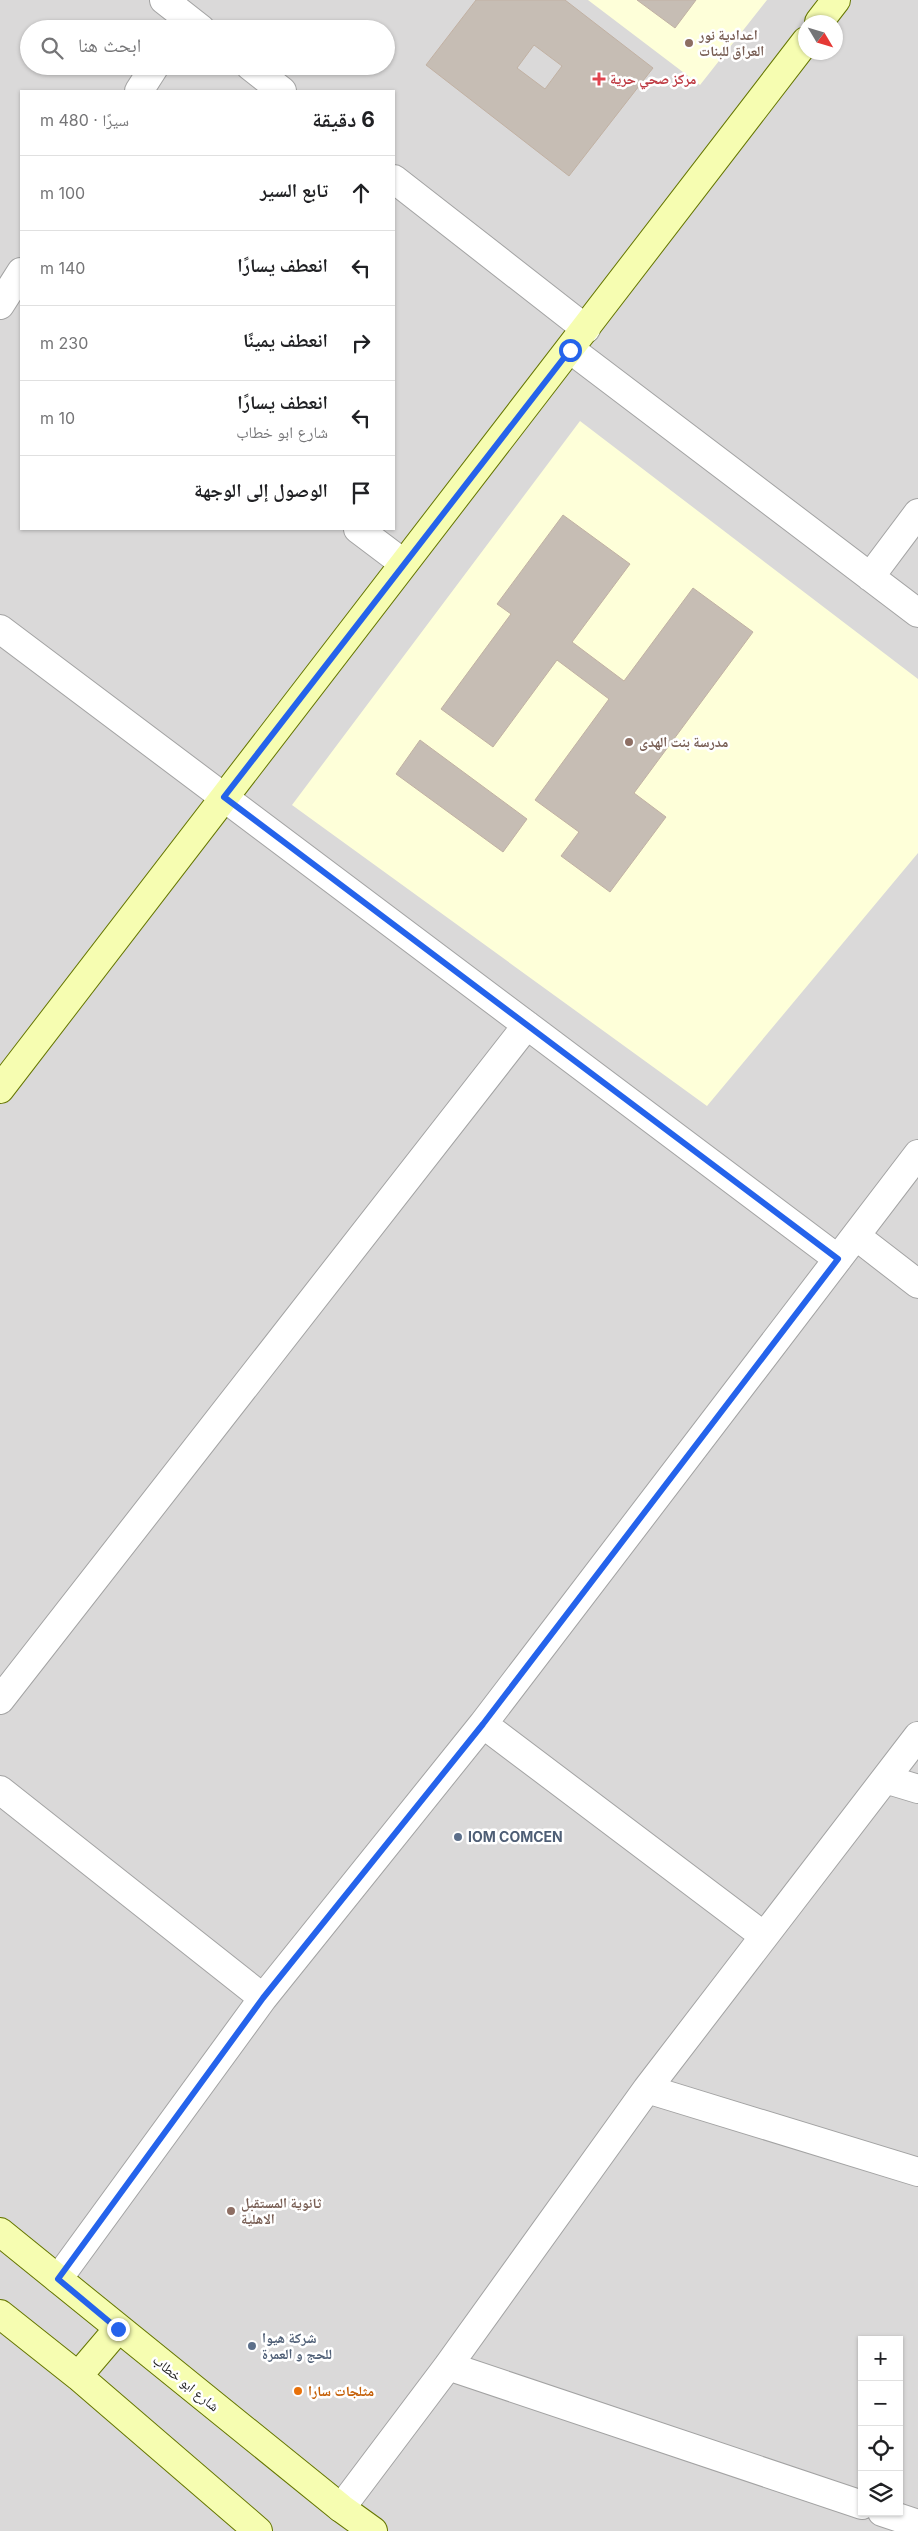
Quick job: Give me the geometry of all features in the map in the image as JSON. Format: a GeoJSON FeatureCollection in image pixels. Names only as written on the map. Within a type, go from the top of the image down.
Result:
{"type":"FeatureCollection","features":[{"type":"Feature","properties":{"kind":"street"},"geometry":{"type":"LineString","coordinates":[[164,0],[184,20]]}},
{"type":"Feature","properties":{"kind":"street"},"geometry":{"type":"LineString","coordinates":[[824,15],[836,0]]}},
{"type":"Feature","properties":{"kind":"street"},"geometry":{"type":"LineString","coordinates":[[0,1088],[578,339],[798,50]]}},
{"type":"Feature","properties":{"kind":"street"},"geometry":{"type":"LineString","coordinates":[[139,90],[149,75]]}},
{"type":"Feature","properties":{"kind":"street"},"geometry":{"type":"LineString","coordinates":[[262,75],[281,90]]}},
{"type":"Feature","properties":{"kind":"street"},"geometry":{"type":"LineString","coordinates":[[395,180],[578,339],[870,577],[918,613]]}},
{"type":"Feature","properties":{"kind":"street"},"geometry":{"type":"LineString","coordinates":[[0,305],[20,274]]}},
{"type":"Feature","properties":{"kind":"street"},"geometry":{"type":"LineString","coordinates":[[870,577],[918,513]]}},
{"type":"Feature","properties":{"kind":"street"},"geometry":{"type":"LineString","coordinates":[[359,530],[404,563]]}},
{"type":"Feature","properties":{"kind":"street"},"geometry":{"type":"LineString","coordinates":[[0,629],[838,1259]]}},
{"type":"Feature","properties":{"kind":"street"},"geometry":{"type":"LineString","coordinates":[[0,1700],[527,1025]]}},
{"type":"Feature","properties":{"kind":"street"},"geometry":{"type":"LineString","coordinates":[[58,2279],[263,1998],[483,1724],[918,1154]]}},
{"type":"Feature","properties":{"kind":"street"},"geometry":{"type":"LineString","coordinates":[[856,1236],[918,1284]]}},
{"type":"Feature","properties":{"kind":"street"},"geometry":{"type":"LineString","coordinates":[[483,1724],[764,1936]]}},
{"type":"Feature","properties":{"kind":"street"},"geometry":{"type":"LineString","coordinates":[[341,2508],[448,2366],[647,2089],[918,1736]]}},
{"type":"Feature","properties":{"kind":"street"},"geometry":{"type":"LineString","coordinates":[[885,1779],[918,1789]]}},
{"type":"Feature","properties":{"kind":"street"},"geometry":{"type":"LineString","coordinates":[[0,1790],[263,1998]]}},
{"type":"Feature","properties":{"kind":"street"},"geometry":{"type":"LineString","coordinates":[[647,2089],[918,2172]]}},
{"type":"Feature","properties":{"kind":"street","name":"شارع ابو خطاب"},"geometry":{"type":"LineString","coordinates":[[0,2232],[341,2508],[373,2531]]}},
{"type":"Feature","properties":{"kind":"street"},"geometry":{"type":"LineString","coordinates":[[0,2314],[78,2376],[258,2531]]}},
{"type":"Feature","properties":{"kind":"street"},"geometry":{"type":"LineString","coordinates":[[78,2376],[118,2329]]}},
{"type":"Feature","properties":{"kind":"street"},"geometry":{"type":"LineString","coordinates":[[448,2366],[858,2504]]}},
{"type":"Feature","properties":{"kind":"street"},"geometry":{"type":"LineString","coordinates":[[894,2516],[918,2524]]}},
{"type":"Feature","properties":{"kind":"shaded area"},"geometry":{"type":"Polygon","coordinates":[[[0,0],[918,0],[918,2531],[0,2531],[0,0]]]}},
{"type":"Feature","properties":{"kind":"shaded area","name":"اعدادية نور العراق للبنات"},"geometry":{"type":"Polygon","coordinates":[[[588,0],[767,0],[700,85],[588,0]]]}},
{"type":"Feature","properties":{"kind":"shaded area","name":"مدرسة بنت الهدی"},"geometry":{"type":"Polygon","coordinates":[[[580,421],[918,679],[918,853],[707,1106],[292,805],[580,421]]]}},
{"type":"Feature","properties":{"kind":"building","name":"مركز صحي حرية"},"geometry":{"type":"Polygon","coordinates":[[[476,0],[565,0],[653,68],[569,176],[426,65],[476,0]],[[534,45],[517,68],[545,89],[562,66],[534,45]]]}},
{"type":"Feature","properties":{"kind":"building"},"geometry":{"type":"Polygon","coordinates":[[[637,0],[696,0],[675,28],[637,0]]]}},
{"type":"Feature","properties":{"kind":"building"},"geometry":{"type":"Polygon","coordinates":[[[563,515],[630,564],[572,642],[624,681],[693,588],[753,632],[634,793],[666,817],[610,892],[561,856],[579,832],[535,800],[609,699],[557,660],[493,747],[441,709],[511,614],[497,604],[563,515]]]}},
{"type":"Feature","properties":{"kind":"building"},"geometry":{"type":"Polygon","coordinates":[[[420,740],[527,819],[503,852],[396,774],[420,740]]]}},
{"type":"Feature","properties":{"kind":"place","name":"اعدادية نور العراق للبنات"},"geometry":{"type":"Point","coordinates":[689,43]}},
{"type":"Feature","properties":{"kind":"place","name":"مركز صحي حرية"},"geometry":{"type":"Point","coordinates":[599,79]}},
{"type":"Feature","properties":{"kind":"place","name":"مدرسة بنت الهدی"},"geometry":{"type":"Point","coordinates":[629,742]}},
{"type":"Feature","properties":{"kind":"place","name":"IOM COMCEN"},"geometry":{"type":"Point","coordinates":[458,1837]}},
{"type":"Feature","properties":{"kind":"place","name":"ثانوية المستقبل الاهلية"},"geometry":{"type":"Point","coordinates":[231,2211]}},
{"type":"Feature","properties":{"kind":"place","name":"شركة هيوا للحج و العمرة"},"geometry":{"type":"Point","coordinates":[252,2346]}},
{"type":"Feature","properties":{"kind":"place","name":"مثلجات سارا"},"geometry":{"type":"Point","coordinates":[298,2391]}},
{"type":"Feature","properties":{"kind":"route"},"geometry":{"type":"LineString","coordinates":[[118,2329],[58,2279],[263,1998],[483,1724],[838,1259],[224,797],[570,350]]}}]}
